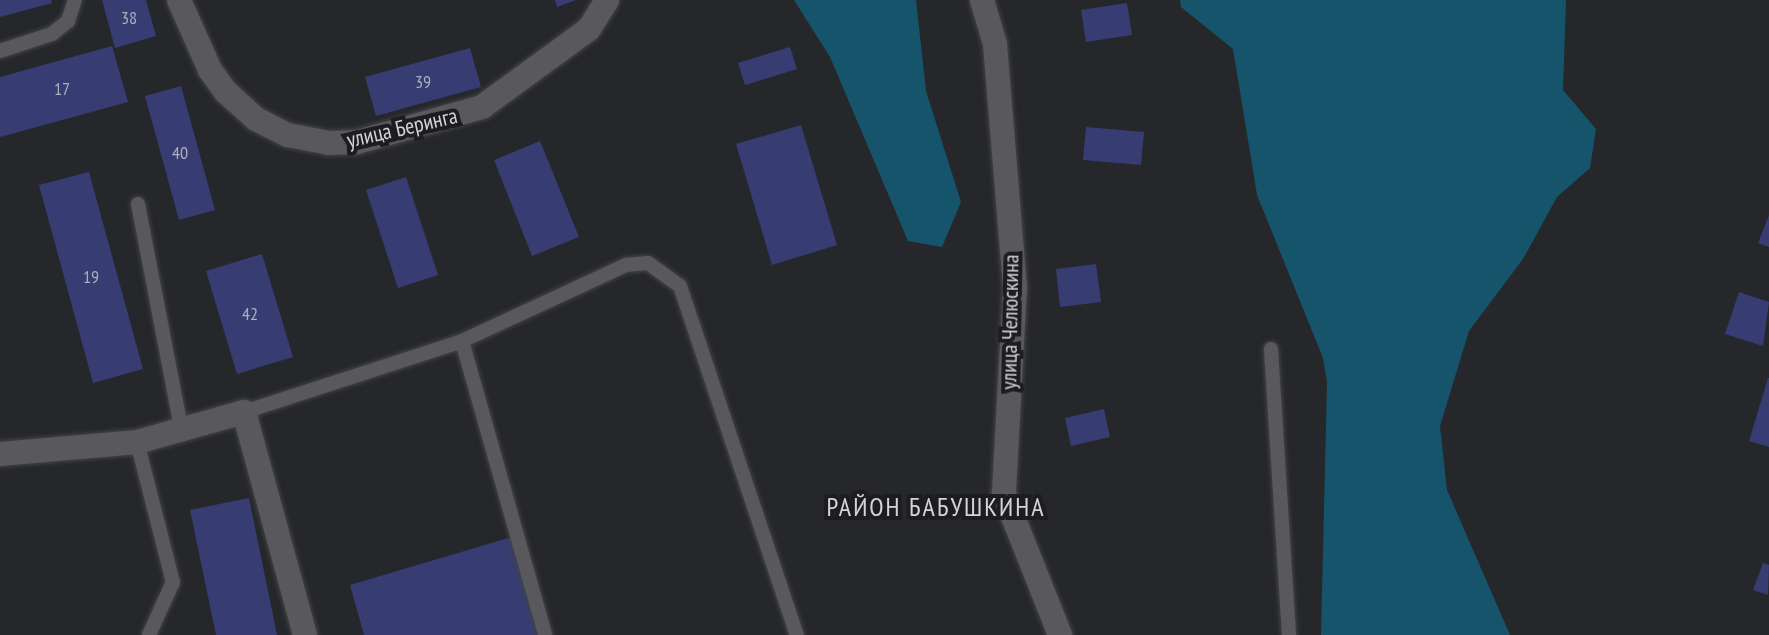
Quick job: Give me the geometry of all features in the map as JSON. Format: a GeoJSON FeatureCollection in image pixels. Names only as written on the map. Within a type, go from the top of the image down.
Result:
{"type":"FeatureCollection","features":[{"type":"Feature","properties":{"kind":"street","name":"улица Беринга"},"geometry":{"type":"LineString","coordinates":[[179,0],[210,70],[226,92],[266,125],[329,143],[371,139],[482,107],[589,29],[607,0]]}},
{"type":"Feature","properties":{"kind":"street","name":"улица Челюскина"},"geometry":{"type":"LineString","coordinates":[[982,0],[995,44],[1015,288],[1004,494],[1060,635]]}},
{"type":"Feature","properties":{"kind":"street"},"geometry":{"type":"LineString","coordinates":[[0,454],[137,442],[182,432],[244,412],[305,635]]}},
{"type":"Feature","properties":{"kind":"lane"},"geometry":{"type":"LineString","coordinates":[[0,51],[52,34],[68,21],[75,0]]}},
{"type":"Feature","properties":{"kind":"lane"},"geometry":{"type":"LineString","coordinates":[[138,204],[182,432]]}},
{"type":"Feature","properties":{"kind":"lane"},"geometry":{"type":"LineString","coordinates":[[244,412],[462,341],[626,265],[648,263],[666,272],[680,286],[797,635]]}},
{"type":"Feature","properties":{"kind":"lane"},"geometry":{"type":"LineString","coordinates":[[462,341],[545,635]]}},
{"type":"Feature","properties":{"kind":"lane"},"geometry":{"type":"LineString","coordinates":[[1271,349],[1289,635]]}},
{"type":"Feature","properties":{"kind":"lane"},"geometry":{"type":"LineString","coordinates":[[137,442],[173,582],[149,635]]}},
{"type":"Feature","properties":{"kind":"water"},"geometry":{"type":"Polygon","coordinates":[[[794,0],[916,0],[926,91],[961,202],[942,247],[908,241],[830,57],[794,0]]]}},
{"type":"Feature","properties":{"kind":"water"},"geometry":{"type":"Polygon","coordinates":[[[1180,0],[1566,0],[1563,90],[1596,129],[1590,168],[1557,197],[1523,259],[1469,331],[1440,426],[1447,490],[1510,635],[1321,635],[1327,382],[1323,358],[1257,195],[1233,49],[1181,7],[1180,0]]]}},
{"type":"Feature","properties":{"kind":"building"},"geometry":{"type":"Polygon","coordinates":[[[0,0],[51,0],[52,3],[0,17],[0,0]]]}},
{"type":"Feature","properties":{"kind":"building"},"geometry":{"type":"Polygon","coordinates":[[[102,0],[146,0],[156,36],[115,48],[102,0]]]}},
{"type":"Feature","properties":{"kind":"building"},"geometry":{"type":"Polygon","coordinates":[[[555,0],[576,0],[557,7],[555,0]]]}},
{"type":"Feature","properties":{"kind":"building"},"geometry":{"type":"Polygon","coordinates":[[[1127,3],[1132,35],[1086,42],[1081,10],[1127,3]]]}},
{"type":"Feature","properties":{"kind":"building"},"geometry":{"type":"Polygon","coordinates":[[[112,46],[128,102],[0,137],[0,77],[112,46]]]}},
{"type":"Feature","properties":{"kind":"building"},"geometry":{"type":"Polygon","coordinates":[[[790,47],[797,69],[745,85],[738,63],[790,47]]]}},
{"type":"Feature","properties":{"kind":"building"},"geometry":{"type":"Polygon","coordinates":[[[470,48],[481,87],[376,116],[365,77],[470,48]]]}},
{"type":"Feature","properties":{"kind":"building"},"geometry":{"type":"Polygon","coordinates":[[[181,86],[215,210],[179,220],[145,96],[181,86]]]}},
{"type":"Feature","properties":{"kind":"building"},"geometry":{"type":"Polygon","coordinates":[[[801,125],[837,245],[772,265],[736,144],[801,125]]]}},
{"type":"Feature","properties":{"kind":"building"},"geometry":{"type":"Polygon","coordinates":[[[1086,127],[1144,132],[1141,165],[1083,160],[1086,127]]]}},
{"type":"Feature","properties":{"kind":"building"},"geometry":{"type":"Polygon","coordinates":[[[540,141],[579,237],[532,256],[494,160],[540,141]]]}},
{"type":"Feature","properties":{"kind":"building"},"geometry":{"type":"Polygon","coordinates":[[[89,172],[143,369],[93,383],[39,185],[89,172]]]}},
{"type":"Feature","properties":{"kind":"building"},"geometry":{"type":"Polygon","coordinates":[[[406,177],[438,275],[398,288],[366,190],[406,177]]]}},
{"type":"Feature","properties":{"kind":"building"},"geometry":{"type":"Polygon","coordinates":[[[1769,215],[1769,247],[1758,243],[1769,215]]]}},
{"type":"Feature","properties":{"kind":"building"},"geometry":{"type":"Polygon","coordinates":[[[262,254],[293,357],[237,374],[206,271],[262,254]]]}},
{"type":"Feature","properties":{"kind":"building"},"geometry":{"type":"Polygon","coordinates":[[[1096,264],[1101,302],[1060,307],[1056,269],[1096,264]]]}},
{"type":"Feature","properties":{"kind":"building"},"geometry":{"type":"Polygon","coordinates":[[[1739,292],[1769,302],[1763,346],[1725,334],[1739,292]]]}},
{"type":"Feature","properties":{"kind":"building"},"geometry":{"type":"Polygon","coordinates":[[[1769,378],[1769,447],[1749,441],[1769,378]]]}},
{"type":"Feature","properties":{"kind":"building"},"geometry":{"type":"Polygon","coordinates":[[[1104,409],[1110,437],[1071,446],[1065,418],[1104,409]]]}},
{"type":"Feature","properties":{"kind":"building"},"geometry":{"type":"Polygon","coordinates":[[[249,498],[277,635],[216,635],[190,510],[249,498]]]}},
{"type":"Feature","properties":{"kind":"building"},"geometry":{"type":"Polygon","coordinates":[[[512,537],[541,635],[364,635],[350,585],[512,537]]]}},
{"type":"Feature","properties":{"kind":"building"},"geometry":{"type":"Polygon","coordinates":[[[1763,563],[1769,565],[1768,595],[1753,590],[1763,563]]]}},
{"type":"Feature","properties":{"kind":"district","name":"РАЙОН БАБУШКИНА"},"geometry":{"type":"Point","coordinates":[936,507]}}]}
